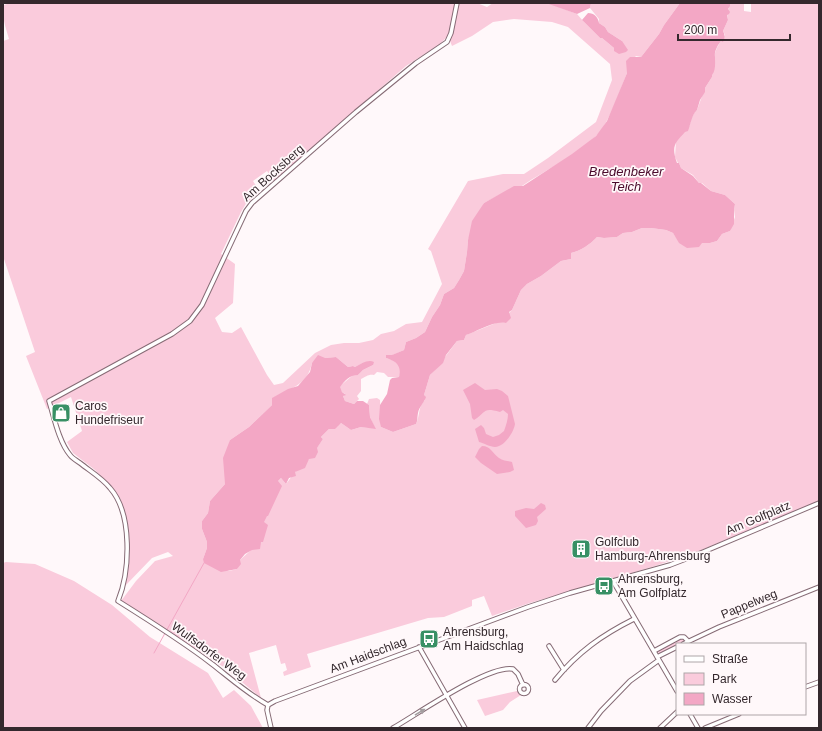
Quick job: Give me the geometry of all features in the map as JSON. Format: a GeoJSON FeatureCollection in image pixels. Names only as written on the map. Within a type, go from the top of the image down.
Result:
{"type":"FeatureCollection","features":[{"type":"Feature","properties":{"kind":"street","name":"Am Bocksberg"},"geometry":{"type":"LineString","coordinates":[[118,601],[123,589],[127,562],[125,528],[121,507],[111,489],[70,456],[58,433],[50,401],[172,334],[190,321],[202,305],[246,211],[252,203],[356,112],[416,63],[447,42],[452,33],[457,3]]}},
{"type":"Feature","properties":{"kind":"street","name":"Am Golfplatz"},"geometry":{"type":"LineString","coordinates":[[613,581],[670,565],[819,503]]}},
{"type":"Feature","properties":{"kind":"street"},"geometry":{"type":"LineString","coordinates":[[613,581],[676,689]]}},
{"type":"Feature","properties":{"kind":"street","name":"Am Haidschlag"},"geometry":{"type":"LineString","coordinates":[[268,705],[419,646],[570,593],[613,581]]}},
{"type":"Feature","properties":{"kind":"street","name":"Pappelweg"},"geometry":{"type":"LineString","coordinates":[[685,643],[729,623],[819,587]]}},
{"type":"Feature","properties":{"kind":"street","name":"Wulfsdorfer Weg"},"geometry":{"type":"LineString","coordinates":[[118,601],[212,663],[268,705]]}},
{"type":"Feature","properties":{"kind":"street"},"geometry":{"type":"LineString","coordinates":[[555,680],[590,644],[612,630],[634,619]]}},
{"type":"Feature","properties":{"kind":"street","name":"Pappelweg"},"geometry":{"type":"LineString","coordinates":[[654,651],[680,637],[684,637],[688,641]]}},
{"type":"Feature","properties":{"kind":"street"},"geometry":{"type":"LineString","coordinates":[[419,646],[465,728]]}},
{"type":"Feature","properties":{"kind":"street"},"geometry":{"type":"LineString","coordinates":[[548,646],[564,670]]}},
{"type":"Feature","properties":{"kind":"street"},"geometry":{"type":"LineString","coordinates":[[588,728],[601,711],[630,681],[658,658],[676,648]]}},
{"type":"Feature","properties":{"kind":"street"},"geometry":{"type":"LineString","coordinates":[[393,728],[480,677],[506,668],[514,670],[518,674],[523,685]]}},
{"type":"Feature","properties":{"kind":"street"},"geometry":{"type":"LineString","coordinates":[[806,687],[819,682]]}},
{"type":"Feature","properties":{"kind":"street"},"geometry":{"type":"LineString","coordinates":[[268,705],[267,714],[271,728]]}},
{"type":"Feature","properties":{"kind":"street"},"geometry":{"type":"LineString","coordinates":[[660,728],[676,713]]}},
{"type":"Feature","properties":{"kind":"street"},"geometry":{"type":"LineString","coordinates":[[691,715],[698,728]]}},
{"type":"Feature","properties":{"kind":"street"},"geometry":{"type":"LineString","coordinates":[[705,728],[737,715]]}},
{"type":"Feature","properties":{"kind":"green space"},"geometry":{"type":"Polygon","coordinates":[[[10,3],[477,3],[487,7],[493,3],[551,4],[577,14],[600,38],[614,48],[622,41],[608,32],[605,27],[599,23],[599,19],[590,8],[591,3],[680,3],[641,57],[636,56],[627,66],[627,73],[606,123],[595,137],[576,152],[522,186],[514,187],[484,203],[468,240],[464,271],[454,288],[444,294],[440,305],[425,332],[406,342],[404,350],[386,358],[392,360],[400,366],[401,372],[399,377],[388,377],[384,373],[377,372],[374,375],[369,375],[361,379],[361,391],[357,396],[359,399],[354,404],[345,401],[343,396],[345,394],[339,387],[353,375],[358,375],[363,370],[373,365],[363,363],[355,367],[348,367],[336,357],[325,358],[312,363],[310,371],[302,382],[273,398],[272,405],[249,427],[230,440],[225,484],[210,501],[208,513],[202,521],[202,529],[207,542],[207,548],[203,559],[229,571],[237,569],[240,560],[261,541],[263,522],[278,481],[281,478],[286,484],[295,472],[309,459],[323,439],[321,437],[329,429],[341,423],[351,430],[361,427],[375,428],[370,417],[369,405],[367,404],[369,399],[377,398],[380,400],[381,427],[393,432],[416,424],[421,405],[425,400],[424,395],[430,375],[457,341],[464,340],[466,335],[501,321],[512,310],[521,290],[527,284],[541,276],[561,261],[571,259],[571,253],[585,247],[597,237],[617,237],[623,233],[632,232],[642,228],[666,230],[673,233],[680,243],[710,243],[717,241],[722,234],[730,231],[735,217],[735,204],[725,195],[711,191],[702,183],[699,183],[693,175],[681,168],[675,157],[676,141],[690,125],[705,88],[712,77],[714,56],[725,35],[723,31],[728,20],[727,14],[730,3],[744,3],[744,11],[751,12],[751,3],[819,3],[819,501],[694,553],[492,616],[484,596],[472,600],[472,606],[444,617],[428,618],[307,654],[311,667],[284,676],[283,672],[287,670],[285,663],[281,664],[276,645],[249,653],[261,698],[225,668],[121,601],[136,581],[155,561],[173,556],[168,552],[152,558],[125,586],[128,525],[120,498],[95,470],[73,453],[67,442],[82,431],[71,397],[47,409],[26,356],[35,352],[3,256],[3,41],[9,39],[3,18],[4,5],[10,3]],[[514,19],[493,22],[472,36],[452,46],[448,36],[440,44],[406,66],[274,181],[267,171],[253,181],[260,192],[247,202],[221,254],[235,264],[233,303],[215,318],[222,332],[232,333],[241,327],[274,385],[283,383],[315,353],[331,345],[359,343],[373,340],[381,334],[394,331],[406,324],[422,322],[442,284],[431,251],[428,249],[468,181],[503,174],[524,174],[596,122],[612,80],[610,64],[568,27],[552,22],[514,19]]]}},
{"type":"Feature","properties":{"kind":"green space"},"geometry":{"type":"Polygon","coordinates":[[[3,563],[35,564],[74,581],[112,605],[150,637],[208,673],[223,698],[234,690],[251,706],[263,728],[3,728],[3,563]]]}},
{"type":"Feature","properties":{"kind":"green space"},"geometry":{"type":"Polygon","coordinates":[[[682,637],[685,640],[676,643],[676,645],[659,654],[658,650],[682,637]]]}},
{"type":"Feature","properties":{"kind":"green space"},"geometry":{"type":"Polygon","coordinates":[[[517,691],[521,695],[510,702],[503,710],[485,716],[477,700],[517,691]]]}},
{"type":"Feature","properties":{"kind":"water"},"geometry":{"type":"Polygon","coordinates":[[[546,3],[591,3],[590,8],[577,14],[546,3]]]}},
{"type":"Feature","properties":{"kind":"water","name":"Bredenbeker Teich"},"geometry":{"type":"Polygon","coordinates":[[[680,3],[730,3],[728,9],[730,12],[727,15],[728,20],[723,31],[724,39],[723,42],[721,41],[716,50],[715,69],[705,88],[705,92],[700,100],[697,110],[692,117],[688,131],[685,132],[676,142],[674,153],[677,163],[679,163],[681,168],[711,191],[725,195],[735,204],[734,224],[730,231],[722,234],[717,241],[702,243],[699,247],[687,248],[679,243],[673,233],[666,230],[651,228],[642,228],[632,232],[623,233],[617,237],[597,237],[585,247],[571,253],[571,259],[561,261],[541,276],[527,284],[521,290],[512,310],[509,312],[511,318],[506,323],[491,325],[466,335],[464,340],[457,341],[446,355],[443,363],[430,375],[424,395],[426,397],[419,411],[416,424],[393,432],[381,427],[379,419],[380,405],[387,394],[390,380],[392,378],[399,377],[400,373],[397,364],[386,358],[386,355],[392,355],[404,350],[406,342],[425,332],[440,305],[444,294],[454,288],[464,271],[472,221],[484,203],[514,186],[523,186],[572,154],[596,136],[607,121],[627,73],[626,61],[630,57],[641,57],[680,3]]]}},
{"type":"Feature","properties":{"kind":"water"},"geometry":{"type":"Polygon","coordinates":[[[588,13],[595,16],[599,23],[605,27],[608,32],[622,41],[628,50],[619,54],[614,51],[614,48],[600,38],[582,20],[588,13]]]}},
{"type":"Feature","properties":{"kind":"water"},"geometry":{"type":"Polygon","coordinates":[[[318,355],[325,358],[336,357],[348,367],[355,367],[367,361],[374,362],[373,365],[363,370],[358,375],[352,376],[340,387],[342,392],[346,395],[343,396],[345,401],[354,404],[357,401],[363,401],[369,405],[370,417],[376,429],[361,427],[351,430],[341,423],[335,429],[329,429],[321,437],[323,439],[317,448],[318,452],[315,458],[309,459],[305,468],[295,472],[296,476],[289,478],[286,484],[281,478],[278,481],[282,486],[264,522],[268,525],[263,542],[261,542],[260,549],[252,550],[245,554],[240,560],[241,564],[237,569],[221,572],[204,563],[203,559],[207,548],[207,542],[202,529],[202,521],[208,513],[210,501],[225,484],[223,458],[230,440],[249,427],[272,405],[272,398],[288,389],[298,386],[310,372],[312,363],[318,355]]]}},
{"type":"Feature","properties":{"kind":"water"},"geometry":{"type":"Polygon","coordinates":[[[475,383],[485,390],[497,389],[508,396],[515,424],[513,431],[502,445],[493,447],[479,442],[475,429],[481,425],[486,434],[493,437],[499,435],[504,431],[508,414],[503,410],[500,412],[487,410],[474,420],[472,418],[470,404],[463,390],[475,383]]]}},
{"type":"Feature","properties":{"kind":"water"},"geometry":{"type":"Polygon","coordinates":[[[482,446],[489,448],[501,459],[512,462],[514,470],[497,474],[481,463],[475,457],[482,446]]]}},
{"type":"Feature","properties":{"kind":"water"},"geometry":{"type":"Polygon","coordinates":[[[541,503],[545,505],[546,509],[537,517],[538,521],[536,525],[526,528],[515,516],[515,511],[526,508],[534,509],[541,503]]]}},
{"type":"Feature","properties":{"kind":"waterway"},"geometry":{"type":"LineString","coordinates":[[154,653],[204,563]]}},
{"type":"Feature","properties":{"kind":"place","name":"Caros Hundefriseur"},"geometry":{"type":"Point","coordinates":[61,413]}},
{"type":"Feature","properties":{"kind":"place","name":"Golfclub Hamburg-Ahrensburg"},"geometry":{"type":"Point","coordinates":[581,549]}},
{"type":"Feature","properties":{"kind":"place","name":"Ahrensburg, Am Golfplatz"},"geometry":{"type":"Point","coordinates":[604,586]}},
{"type":"Feature","properties":{"kind":"place","name":"Ahrensburg, Am Haidschlag"},"geometry":{"type":"Point","coordinates":[429,639]}}]}
